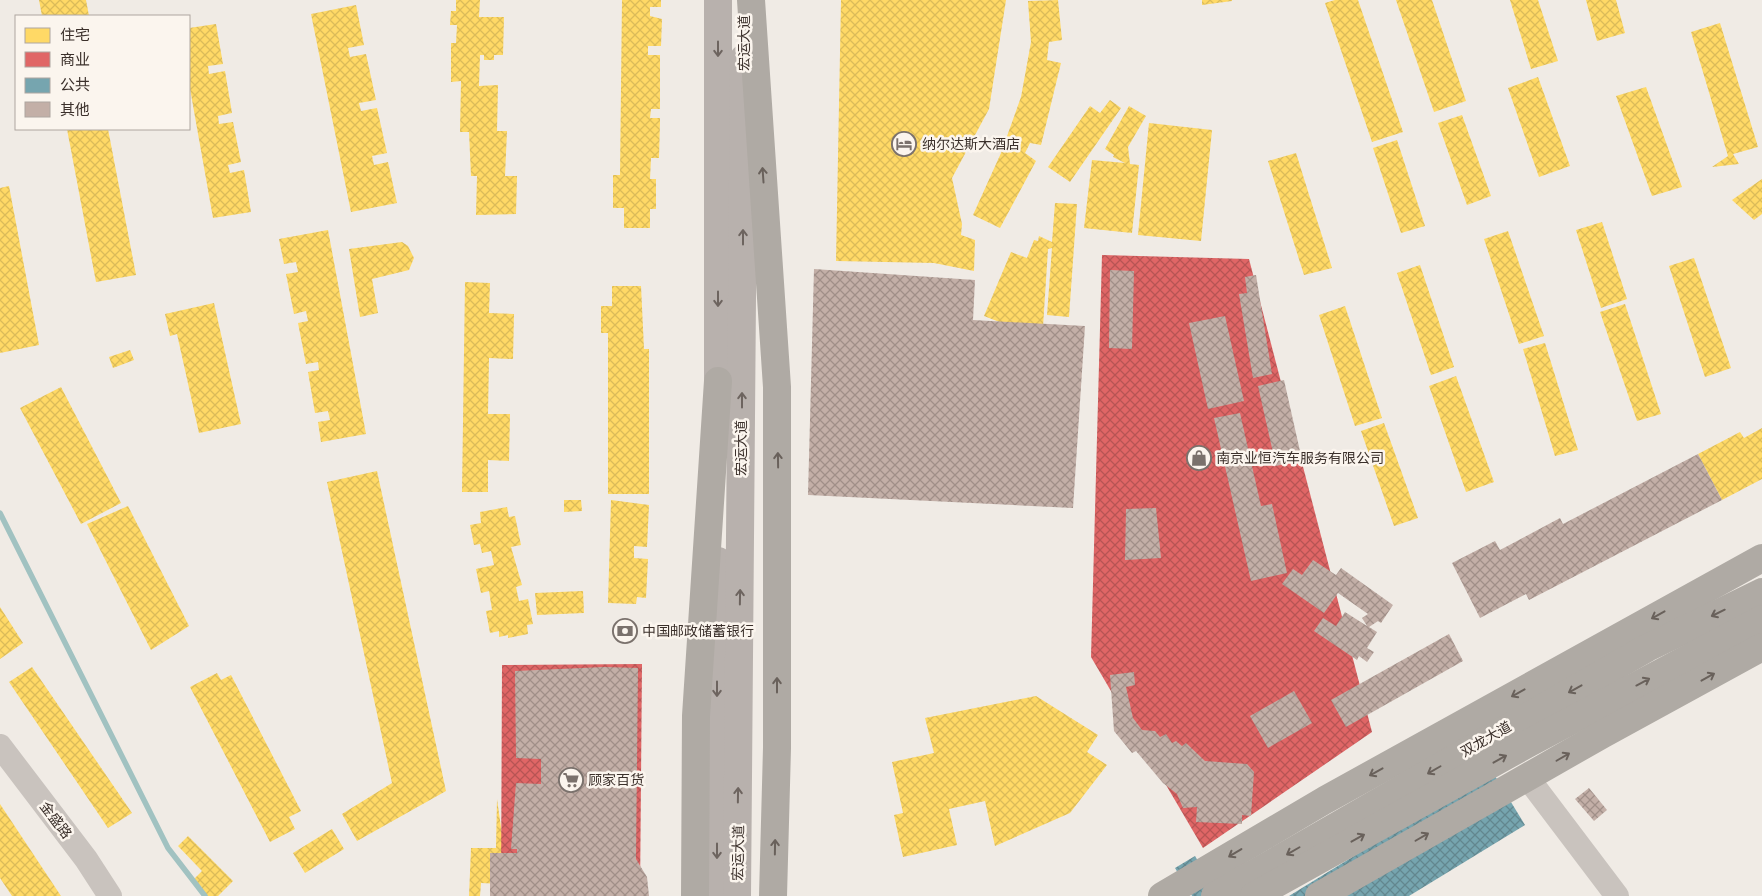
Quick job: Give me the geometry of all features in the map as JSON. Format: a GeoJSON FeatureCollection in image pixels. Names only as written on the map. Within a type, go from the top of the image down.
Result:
{"type":"FeatureCollection","features":[{"type":"Feature","properties":{"kind":"highway"},"geometry":{"type":"LineString","coordinates":[[751,0],[777,387],[778,508],[773,896]]}},
{"type":"Feature","properties":{"kind":"highway"},"geometry":{"type":"LineString","coordinates":[[695,896],[696,716],[718,381]]}},
{"type":"Feature","properties":{"kind":"highway","name":"双龙大道"},"geometry":{"type":"LineString","coordinates":[[1162,896],[1325,800],[1762,558]]}},
{"type":"Feature","properties":{"kind":"highway","name":"双龙大道"},"geometry":{"type":"LineString","coordinates":[[1215,896],[1613,667],[1762,592]]}},
{"type":"Feature","properties":{"kind":"highway","name":"双龙大道"},"geometry":{"type":"LineString","coordinates":[[1254,896],[1529,743],[1762,618]]}},
{"type":"Feature","properties":{"kind":"highway"},"geometry":{"type":"LineString","coordinates":[[1319,896],[1603,734],[1762,647]]}},
{"type":"Feature","properties":{"kind":"main road","name":"宏运大道"},"geometry":{"type":"LineString","coordinates":[[717,896],[718,0]]}},
{"type":"Feature","properties":{"kind":"main road","name":"宏运大道"},"geometry":{"type":"LineString","coordinates":[[737,896],[744,0]]}},
{"type":"Feature","properties":{"kind":"street","name":"金盛路"},"geometry":{"type":"LineString","coordinates":[[0,746],[86,859],[110,896]]}},
{"type":"Feature","properties":{"kind":"street"},"geometry":{"type":"LineString","coordinates":[[1527,777],[1617,896]]}},
{"type":"Feature","properties":{"kind":"building: 住宅"},"geometry":{"type":"Polygon","coordinates":[[[39,0],[86,0],[89,15],[42,15],[39,0]]]}},
{"type":"Feature","properties":{"kind":"building: 住宅"},"geometry":{"type":"Polygon","coordinates":[[[456,0],[480,0],[479,17],[504,17],[503,55],[494,55],[494,60],[484,60],[484,55],[480,55],[479,86],[498,85],[497,131],[507,131],[505,176],[517,176],[516,214],[476,215],[477,176],[471,176],[469,132],[460,132],[461,81],[451,82],[451,43],[456,43],[457,25],[450,25],[451,11],[456,11],[456,0]]]}},
{"type":"Feature","properties":{"kind":"building: 住宅"},"geometry":{"type":"Polygon","coordinates":[[[622,0],[661,0],[661,7],[650,7],[650,16],[662,19],[661,46],[648,46],[648,55],[660,55],[660,109],[651,109],[650,118],[660,118],[660,123],[659,158],[651,158],[650,179],[656,179],[656,209],[650,209],[650,228],[624,228],[624,208],[613,208],[613,175],[620,175],[622,0]]]}},
{"type":"Feature","properties":{"kind":"building: 住宅","name":"纳尔达斯大酒店"},"geometry":{"type":"Polygon","coordinates":[[[841,0],[1006,0],[989,109],[952,178],[962,224],[961,235],[975,240],[974,271],[934,263],[836,261],[841,0]]]}},
{"type":"Feature","properties":{"kind":"building: 住宅"},"geometry":{"type":"Polygon","coordinates":[[[1058,0],[1062,40],[1049,42],[1047,60],[1061,63],[1041,145],[1030,143],[1025,153],[1036,161],[1000,228],[973,215],[1001,153],[1021,97],[1031,42],[1028,1],[1058,0]]]}},
{"type":"Feature","properties":{"kind":"building: 住宅"},"geometry":{"type":"Polygon","coordinates":[[[1202,0],[1232,0],[1232,1],[1202,5],[1202,0]]]}},
{"type":"Feature","properties":{"kind":"building: 住宅"},"geometry":{"type":"Polygon","coordinates":[[[1335,0],[1358,0],[1403,132],[1372,142],[1325,3],[1335,0]]]}},
{"type":"Feature","properties":{"kind":"building: 住宅"},"geometry":{"type":"Polygon","coordinates":[[[1396,0],[1432,0],[1466,101],[1434,112],[1396,0]]]}},
{"type":"Feature","properties":{"kind":"building: 住宅"},"geometry":{"type":"Polygon","coordinates":[[[1510,0],[1538,0],[1558,61],[1531,69],[1510,0]]]}},
{"type":"Feature","properties":{"kind":"building: 住宅"},"geometry":{"type":"Polygon","coordinates":[[[1586,0],[1616,0],[1625,33],[1597,41],[1586,0]]]}},
{"type":"Feature","properties":{"kind":"building: 住宅"},"geometry":{"type":"Polygon","coordinates":[[[356,5],[364,45],[348,48],[350,57],[366,54],[376,100],[359,103],[361,111],[377,108],[387,153],[372,156],[374,165],[388,162],[397,203],[351,212],[311,14],[356,5]]]}},
{"type":"Feature","properties":{"kind":"building: 住宅"},"geometry":{"type":"Polygon","coordinates":[[[1720,23],[1758,147],[1733,154],[1739,164],[1712,167],[1728,156],[1691,32],[1720,23]]]}},
{"type":"Feature","properties":{"kind":"building: 住宅"},"geometry":{"type":"Polygon","coordinates":[[[216,24],[223,64],[208,66],[209,74],[225,71],[232,113],[218,116],[219,124],[233,122],[241,162],[228,165],[230,173],[244,170],[251,212],[213,218],[190,89],[190,28],[216,24]]]}},
{"type":"Feature","properties":{"kind":"building: 住宅"},"geometry":{"type":"Polygon","coordinates":[[[1538,77],[1570,166],[1539,177],[1508,88],[1538,77]]]}},
{"type":"Feature","properties":{"kind":"building: 住宅"},"geometry":{"type":"Polygon","coordinates":[[[1646,87],[1682,187],[1652,196],[1616,96],[1646,87]]]}},
{"type":"Feature","properties":{"kind":"building: 住宅"},"geometry":{"type":"Polygon","coordinates":[[[1110,100],[1121,108],[1070,182],[1048,167],[1090,106],[1100,113],[1110,100]]]}},
{"type":"Feature","properties":{"kind":"building: 住宅"},"geometry":{"type":"Polygon","coordinates":[[[1129,106],[1146,116],[1128,147],[1130,164],[1139,165],[1132,233],[1084,228],[1092,160],[1125,163],[1113,157],[1114,155],[1105,149],[1129,106]]]}},
{"type":"Feature","properties":{"kind":"building: 住宅"},"geometry":{"type":"Polygon","coordinates":[[[1462,115],[1491,196],[1467,205],[1438,123],[1462,115]]]}},
{"type":"Feature","properties":{"kind":"building: 住宅"},"geometry":{"type":"Polygon","coordinates":[[[1149,123],[1212,130],[1201,241],[1138,235],[1149,123]]]}},
{"type":"Feature","properties":{"kind":"building: 住宅"},"geometry":{"type":"Polygon","coordinates":[[[67,130],[108,130],[136,275],[96,282],[67,130]]]}},
{"type":"Feature","properties":{"kind":"building: 住宅"},"geometry":{"type":"Polygon","coordinates":[[[1397,140],[1425,226],[1401,233],[1373,148],[1397,140]]]}},
{"type":"Feature","properties":{"kind":"building: 住宅"},"geometry":{"type":"Polygon","coordinates":[[[1296,153],[1332,268],[1304,275],[1268,161],[1296,153]]]}},
{"type":"Feature","properties":{"kind":"building: 住宅"},"geometry":{"type":"Polygon","coordinates":[[[1762,179],[1762,214],[1754,220],[1732,200],[1762,179]]]}},
{"type":"Feature","properties":{"kind":"building: 住宅"},"geometry":{"type":"Polygon","coordinates":[[[9,186],[39,345],[0,353],[0,188],[9,186]]]}},
{"type":"Feature","properties":{"kind":"building: 住宅"},"geometry":{"type":"Polygon","coordinates":[[[1055,203],[1077,204],[1069,317],[1047,315],[1052,248],[1048,249],[1043,327],[1002,323],[984,316],[1011,252],[1027,258],[1034,240],[1038,241],[1039,236],[1052,242],[1055,203]]]}},
{"type":"Feature","properties":{"kind":"building: 住宅"},"geometry":{"type":"Polygon","coordinates":[[[1602,222],[1627,299],[1601,308],[1576,230],[1602,222]]]}},
{"type":"Feature","properties":{"kind":"building: 住宅"},"geometry":{"type":"Polygon","coordinates":[[[328,230],[366,434],[321,442],[318,422],[330,420],[328,411],[315,413],[308,372],[319,370],[318,362],[306,364],[298,323],[308,321],[306,311],[294,314],[286,274],[298,272],[296,262],[284,264],[279,239],[328,230]]]}},
{"type":"Feature","properties":{"kind":"building: 住宅"},"geometry":{"type":"Polygon","coordinates":[[[1508,231],[1544,336],[1519,344],[1484,239],[1508,231]]]}},
{"type":"Feature","properties":{"kind":"building: 住宅"},"geometry":{"type":"Polygon","coordinates":[[[402,242],[408,246],[414,258],[409,270],[372,279],[378,313],[360,317],[349,249],[402,242]]]}},
{"type":"Feature","properties":{"kind":"building: 住宅"},"geometry":{"type":"Polygon","coordinates":[[[1694,258],[1731,368],[1705,377],[1669,266],[1694,258]]]}},
{"type":"Feature","properties":{"kind":"building: 住宅"},"geometry":{"type":"Polygon","coordinates":[[[1420,265],[1454,367],[1431,375],[1397,273],[1420,265]]]}},
{"type":"Feature","properties":{"kind":"building: 住宅"},"geometry":{"type":"Polygon","coordinates":[[[465,282],[490,283],[489,313],[514,314],[513,359],[489,358],[488,414],[510,414],[509,461],[488,460],[488,492],[462,492],[465,282]]]}},
{"type":"Feature","properties":{"kind":"building: 住宅"},"geometry":{"type":"Polygon","coordinates":[[[612,286],[641,286],[644,349],[649,349],[649,494],[608,494],[608,333],[601,333],[601,306],[612,306],[612,286]]]}},
{"type":"Feature","properties":{"kind":"building: 住宅"},"geometry":{"type":"Polygon","coordinates":[[[214,303],[241,424],[199,433],[177,334],[170,336],[165,314],[214,303]]]}},
{"type":"Feature","properties":{"kind":"building: 住宅"},"geometry":{"type":"Polygon","coordinates":[[[1625,304],[1661,414],[1637,421],[1600,312],[1625,304]]]}},
{"type":"Feature","properties":{"kind":"building: 住宅"},"geometry":{"type":"Polygon","coordinates":[[[1345,306],[1382,418],[1355,426],[1319,315],[1345,306]]]}},
{"type":"Feature","properties":{"kind":"building: 住宅"},"geometry":{"type":"Polygon","coordinates":[[[1545,343],[1578,450],[1555,456],[1523,349],[1545,343]]]}},
{"type":"Feature","properties":{"kind":"building: 住宅"},"geometry":{"type":"Polygon","coordinates":[[[130,350],[134,360],[113,368],[109,357],[130,350]]]}},
{"type":"Feature","properties":{"kind":"building: 住宅"},"geometry":{"type":"Polygon","coordinates":[[[1456,376],[1494,482],[1466,492],[1429,386],[1456,376]]]}},
{"type":"Feature","properties":{"kind":"building: 住宅"},"geometry":{"type":"Polygon","coordinates":[[[61,387],[121,503],[81,524],[20,408],[61,387]]]}},
{"type":"Feature","properties":{"kind":"building: 住宅"},"geometry":{"type":"Polygon","coordinates":[[[1384,423],[1418,518],[1394,526],[1361,431],[1384,423]]]}},
{"type":"Feature","properties":{"kind":"building: 住宅"},"geometry":{"type":"Polygon","coordinates":[[[1762,428],[1762,479],[1722,500],[1698,454],[1740,432],[1744,438],[1762,428]]]}},
{"type":"Feature","properties":{"kind":"building: 住宅"},"geometry":{"type":"Polygon","coordinates":[[[377,471],[446,791],[357,841],[342,814],[392,783],[327,482],[377,471]]]}},
{"type":"Feature","properties":{"kind":"building: 住宅"},"geometry":{"type":"Polygon","coordinates":[[[564,500],[581,500],[582,511],[564,512],[564,500]]]}},
{"type":"Feature","properties":{"kind":"building: 住宅"},"geometry":{"type":"Polygon","coordinates":[[[611,500],[649,505],[647,547],[634,546],[634,558],[648,559],[646,598],[637,597],[636,604],[608,603],[611,500]]]}},
{"type":"Feature","properties":{"kind":"building: 住宅"},"geometry":{"type":"Polygon","coordinates":[[[128,506],[189,626],[151,650],[87,524],[128,506]]]}},
{"type":"Feature","properties":{"kind":"building: 住宅"},"geometry":{"type":"Polygon","coordinates":[[[507,507],[509,517],[515,516],[521,545],[511,547],[522,585],[516,587],[519,601],[528,599],[533,624],[527,625],[528,634],[508,638],[508,635],[499,637],[499,631],[490,633],[486,611],[492,610],[489,591],[481,593],[476,569],[494,565],[491,551],[482,553],[480,544],[474,545],[470,525],[481,523],[480,512],[507,507]]]}},
{"type":"Feature","properties":{"kind":"building: 住宅"},"geometry":{"type":"Polygon","coordinates":[[[583,591],[584,613],[537,615],[535,593],[583,591]]]}},
{"type":"Feature","properties":{"kind":"building: 住宅"},"geometry":{"type":"Polygon","coordinates":[[[0,607],[23,643],[0,659],[0,607]]]}},
{"type":"Feature","properties":{"kind":"building: 住宅"},"geometry":{"type":"Polygon","coordinates":[[[32,667],[132,813],[108,828],[9,682],[32,667]]]}},
{"type":"Feature","properties":{"kind":"building: 住宅"},"geometry":{"type":"Polygon","coordinates":[[[217,673],[221,680],[231,675],[301,811],[289,817],[295,829],[270,842],[190,687],[217,673]]]}},
{"type":"Feature","properties":{"kind":"building: 住宅"},"geometry":{"type":"Polygon","coordinates":[[[1036,696],[1098,735],[1087,752],[1107,765],[1070,813],[995,846],[985,801],[949,809],[957,845],[903,857],[894,815],[903,813],[892,762],[934,753],[925,718],[1036,696]]]}},
{"type":"Feature","properties":{"kind":"building: 住宅"},"geometry":{"type":"Polygon","coordinates":[[[497,799],[508,877],[525,878],[525,896],[502,896],[501,884],[481,883],[480,896],[469,896],[471,848],[496,848],[497,799]]]}},
{"type":"Feature","properties":{"kind":"building: 住宅"},"geometry":{"type":"Polygon","coordinates":[[[0,804],[61,896],[12,896],[0,878],[0,804]]]}},
{"type":"Feature","properties":{"kind":"building: 住宅"},"geometry":{"type":"Polygon","coordinates":[[[332,829],[344,849],[305,873],[293,853],[332,829]]]}},
{"type":"Feature","properties":{"kind":"building: 住宅"},"geometry":{"type":"Polygon","coordinates":[[[188,836],[233,881],[218,896],[207,896],[192,881],[202,871],[178,846],[188,836]]]}},
{"type":"Feature","properties":{"kind":"building: 商业","name":"南京业恒汽车服务有限公司"},"geometry":{"type":"Polygon","coordinates":[[[1102,255],[1249,259],[1372,732],[1203,848],[1091,657],[1102,255]]]}},
{"type":"Feature","properties":{"kind":"building: 商业","name":"顾家百货"},"geometry":{"type":"Polygon","coordinates":[[[642,664],[640,896],[501,896],[502,665],[642,664]]]}},
{"type":"Feature","properties":{"kind":"building: 公共"},"geometry":{"type":"Polygon","coordinates":[[[1492,771],[1525,825],[1409,896],[1289,896],[1492,771]]]}},
{"type":"Feature","properties":{"kind":"building: 公共"},"geometry":{"type":"Polygon","coordinates":[[[1195,856],[1219,896],[1192,896],[1175,868],[1195,856]]]}},
{"type":"Feature","properties":{"kind":"building: 其他"},"geometry":{"type":"Polygon","coordinates":[[[814,269],[975,280],[973,320],[1085,326],[1073,508],[808,495],[814,269]]]}},
{"type":"Feature","properties":{"kind":"building: 其他"},"geometry":{"type":"Polygon","coordinates":[[[1110,270],[1134,271],[1132,349],[1109,348],[1110,270]]]}},
{"type":"Feature","properties":{"kind":"building: 其他"},"geometry":{"type":"Polygon","coordinates":[[[1256,275],[1272,374],[1253,378],[1239,294],[1247,293],[1245,277],[1256,275]]]}},
{"type":"Feature","properties":{"kind":"building: 其他"},"geometry":{"type":"Polygon","coordinates":[[[1225,316],[1244,401],[1208,409],[1189,323],[1225,316]]]}},
{"type":"Feature","properties":{"kind":"building: 其他"},"geometry":{"type":"Polygon","coordinates":[[[1284,380],[1302,460],[1276,466],[1258,386],[1284,380]]]}},
{"type":"Feature","properties":{"kind":"building: 其他"},"geometry":{"type":"Polygon","coordinates":[[[1240,413],[1261,506],[1272,504],[1287,573],[1251,581],[1214,418],[1240,413]]]}},
{"type":"Feature","properties":{"kind":"building: 其他"},"geometry":{"type":"Polygon","coordinates":[[[1698,454],[1722,500],[1529,600],[1526,594],[1480,618],[1452,563],[1495,541],[1500,550],[1560,518],[1563,524],[1698,454]]]}},
{"type":"Feature","properties":{"kind":"building: 其他"},"geometry":{"type":"Polygon","coordinates":[[[1156,508],[1161,558],[1125,560],[1126,509],[1156,508]]]}},
{"type":"Feature","properties":{"kind":"building: 其他"},"geometry":{"type":"Polygon","coordinates":[[[1313,560],[1336,575],[1341,568],[1393,605],[1381,623],[1378,621],[1369,627],[1377,632],[1367,648],[1374,652],[1367,662],[1359,656],[1357,660],[1314,631],[1323,618],[1336,626],[1345,612],[1367,626],[1362,618],[1368,614],[1338,593],[1324,613],[1282,584],[1293,569],[1302,575],[1313,560]]]}},
{"type":"Feature","properties":{"kind":"building: 其他"},"geometry":{"type":"Polygon","coordinates":[[[1449,634],[1463,661],[1346,727],[1331,700],[1449,634]]]}},
{"type":"Feature","properties":{"kind":"building: 其他","name":"顾家百货"},"geometry":{"type":"Polygon","coordinates":[[[604,667],[638,668],[636,859],[647,877],[649,896],[490,896],[490,853],[517,853],[517,849],[511,849],[516,783],[541,784],[541,759],[516,758],[515,671],[604,667]]]}},
{"type":"Feature","properties":{"kind":"building: 其他"},"geometry":{"type":"Polygon","coordinates":[[[1134,672],[1135,685],[1126,687],[1133,718],[1142,730],[1155,731],[1160,737],[1166,734],[1172,743],[1176,741],[1182,746],[1186,743],[1205,761],[1247,764],[1254,772],[1251,816],[1242,815],[1242,824],[1196,822],[1197,807],[1183,808],[1177,794],[1163,783],[1136,751],[1132,753],[1114,731],[1110,675],[1134,672]]]}},
{"type":"Feature","properties":{"kind":"building: 其他"},"geometry":{"type":"Polygon","coordinates":[[[1294,691],[1312,723],[1268,748],[1250,716],[1294,691]]]}},
{"type":"Feature","properties":{"kind":"building: 其他"},"geometry":{"type":"Polygon","coordinates":[[[1589,788],[1607,810],[1594,821],[1575,799],[1589,788]]]}},
{"type":"Feature","properties":{"kind":"waterway"},"geometry":{"type":"LineString","coordinates":[[0,513],[168,848],[205,896]]}},
{"type":"Feature","properties":{"kind":"place","name":"纳尔达斯大酒店"},"geometry":{"type":"Point","coordinates":[904,144]}},
{"type":"Feature","properties":{"kind":"place","name":"南京业恒汽车服务有限公司"},"geometry":{"type":"Point","coordinates":[1199,458]}},
{"type":"Feature","properties":{"kind":"place","name":"中国邮政储蓄银行"},"geometry":{"type":"Point","coordinates":[625,631]}},
{"type":"Feature","properties":{"kind":"place","name":"顾家百货"},"geometry":{"type":"Point","coordinates":[571,780]}}]}
